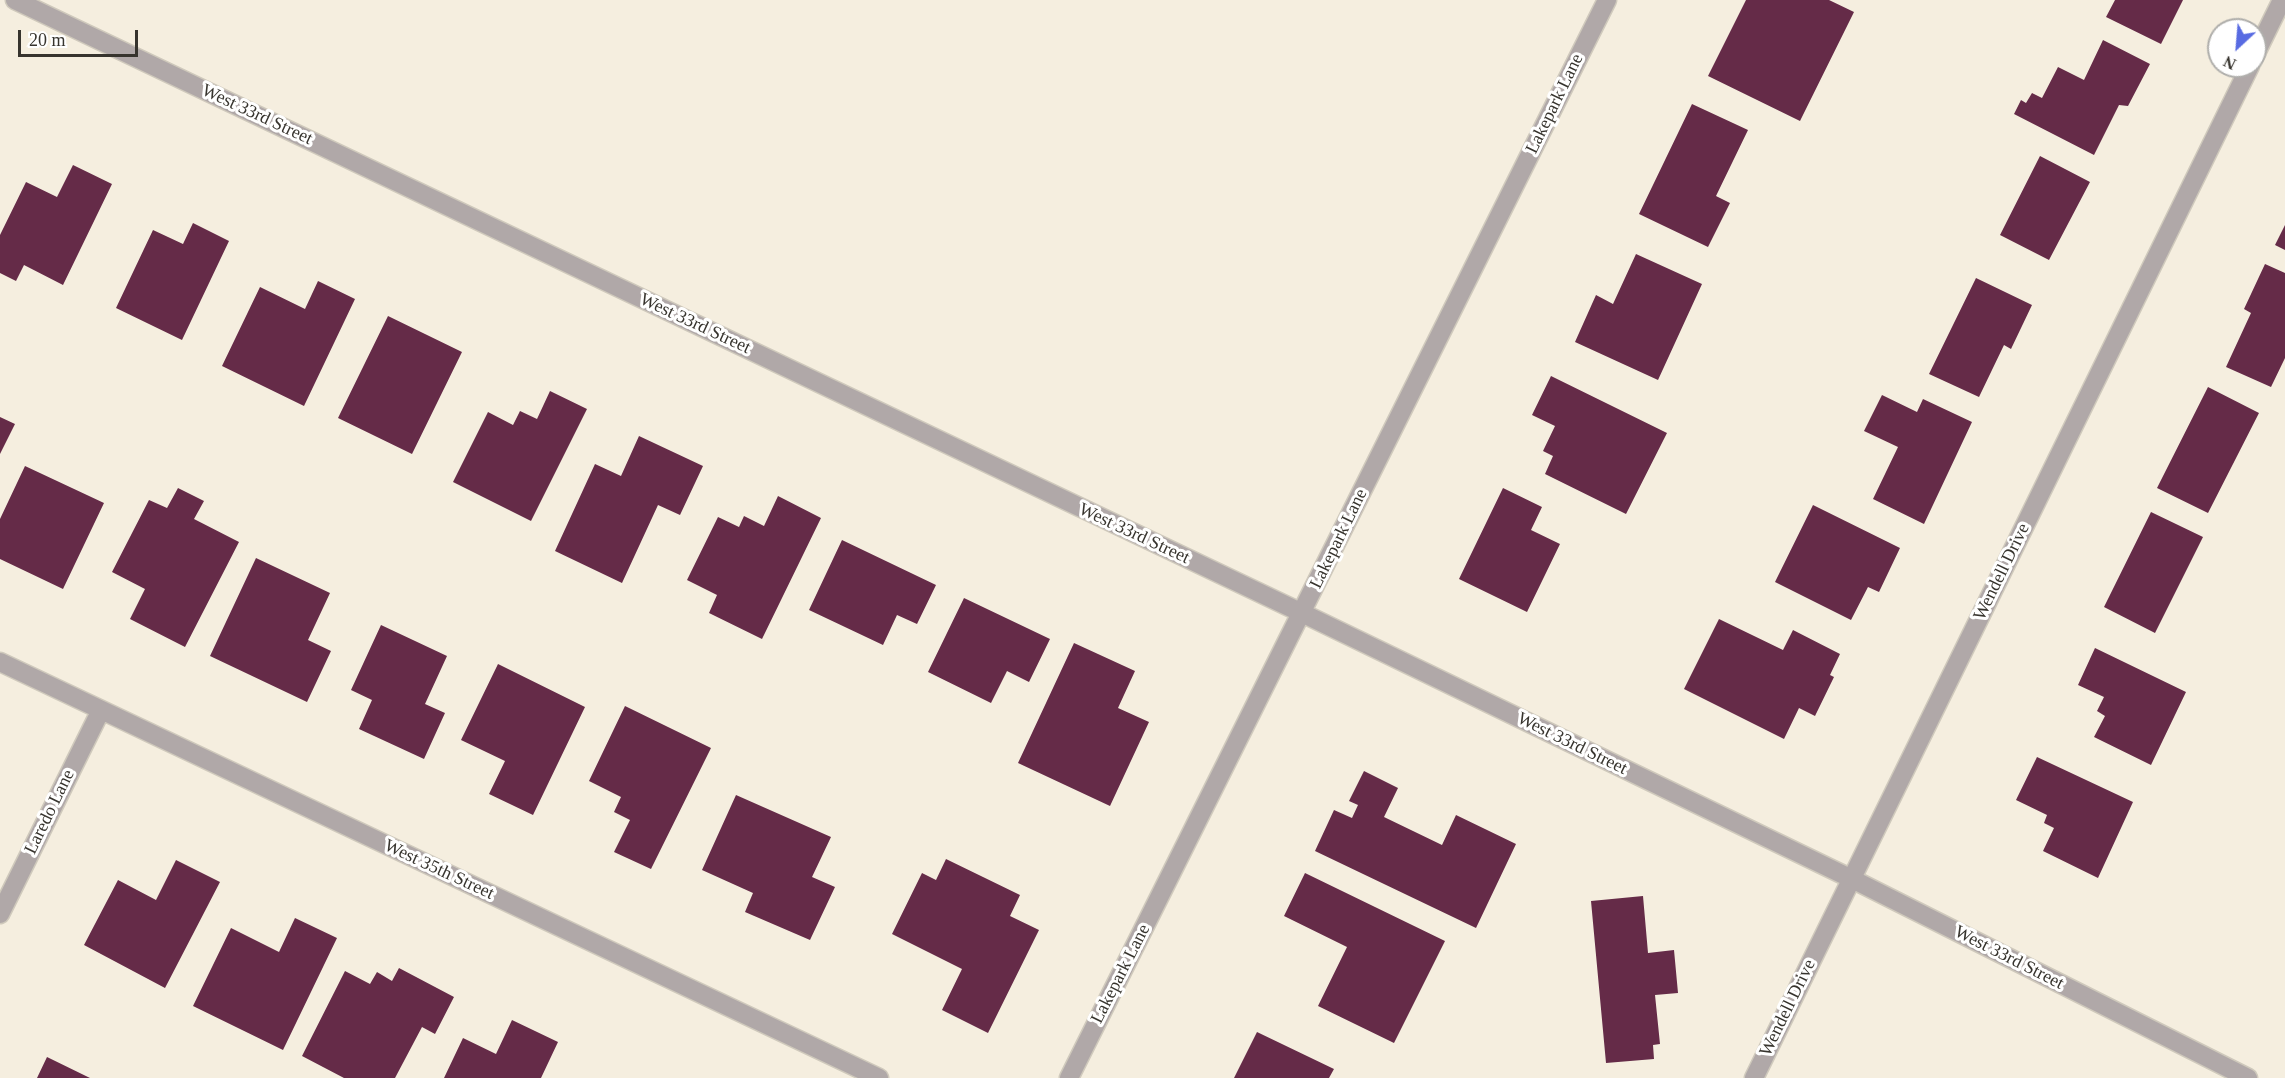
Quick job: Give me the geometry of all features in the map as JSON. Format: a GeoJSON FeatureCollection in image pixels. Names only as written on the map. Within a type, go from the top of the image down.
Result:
{"type":"FeatureCollection","features":[{"type":"Feature","properties":{"kind":"street","name":"West 33rd Street"},"geometry":{"type":"LineString","coordinates":[[15,0],[1852,879],[2248,1078]]}},
{"type":"Feature","properties":{"kind":"street"},"geometry":{"type":"LineString","coordinates":[[2267,31],[2282,0]]}},
{"type":"Feature","properties":{"kind":"street","name":"Lakepark Lane"},"geometry":{"type":"LineString","coordinates":[[1069,1078],[1302,614],[1601,2]]}},
{"type":"Feature","properties":{"kind":"street","name":"Wendell Drive"},"geometry":{"type":"LineString","coordinates":[[1754,1078],[2244,78]]}},
{"type":"Feature","properties":{"kind":"street","name":"West 35th Street"},"geometry":{"type":"LineString","coordinates":[[0,662],[879,1078]]}},
{"type":"Feature","properties":{"kind":"street","name":"Laredo Lane"},"geometry":{"type":"LineString","coordinates":[[0,914],[101,710]]}},
{"type":"Feature","properties":{"kind":"building"},"geometry":{"type":"Polygon","coordinates":[[[1746,0],[1829,0],[1854,12],[1800,121],[1708,76],[1746,0]]]}},
{"type":"Feature","properties":{"kind":"building"},"geometry":{"type":"Polygon","coordinates":[[[2115,0],[2183,0],[2161,44],[2106,17],[2115,0]]]}},
{"type":"Feature","properties":{"kind":"building"},"geometry":{"type":"Polygon","coordinates":[[[2103,40],[2150,64],[2128,106],[2119,105],[2094,155],[2014,114],[2021,100],[2026,103],[2032,93],[2042,98],[2058,67],[2084,80],[2103,40]]]}},
{"type":"Feature","properties":{"kind":"building"},"geometry":{"type":"Polygon","coordinates":[[[1692,104],[1748,130],[1716,196],[1730,203],[1708,247],[1639,214],[1692,104]]]}},
{"type":"Feature","properties":{"kind":"building"},"geometry":{"type":"Polygon","coordinates":[[[2040,156],[2090,182],[2049,260],[2000,235],[2040,156]]]}},
{"type":"Feature","properties":{"kind":"building"},"geometry":{"type":"Polygon","coordinates":[[[73,165],[112,184],[63,285],[24,265],[16,281],[0,273],[0,235],[26,182],[57,197],[73,165]]]}},
{"type":"Feature","properties":{"kind":"building"},"geometry":{"type":"Polygon","coordinates":[[[193,223],[229,241],[182,340],[116,308],[153,230],[183,244],[193,223]]]}},
{"type":"Feature","properties":{"kind":"building"},"geometry":{"type":"Polygon","coordinates":[[[2285,225],[2285,250],[2275,245],[2285,225]]]}},
{"type":"Feature","properties":{"kind":"building"},"geometry":{"type":"Polygon","coordinates":[[[1636,254],[1702,284],[1658,380],[1575,342],[1596,295],[1613,304],[1636,254]]]}},
{"type":"Feature","properties":{"kind":"building"},"geometry":{"type":"Polygon","coordinates":[[[2265,264],[2285,273],[2285,358],[2271,387],[2226,367],[2251,313],[2244,309],[2265,264]]]}},
{"type":"Feature","properties":{"kind":"building"},"geometry":{"type":"Polygon","coordinates":[[[1976,278],[2032,305],[2011,349],[2004,345],[1979,397],[1929,374],[1976,278]]]}},
{"type":"Feature","properties":{"kind":"building"},"geometry":{"type":"Polygon","coordinates":[[[318,281],[355,299],[304,406],[222,366],[260,287],[305,309],[318,281]]]}},
{"type":"Feature","properties":{"kind":"building"},"geometry":{"type":"Polygon","coordinates":[[[388,316],[462,352],[412,454],[338,418],[388,316]]]}},
{"type":"Feature","properties":{"kind":"building"},"geometry":{"type":"Polygon","coordinates":[[[1551,376],[1667,433],[1626,514],[1545,474],[1553,456],[1543,451],[1555,426],[1532,415],[1551,376]]]}},
{"type":"Feature","properties":{"kind":"building"},"geometry":{"type":"Polygon","coordinates":[[[2208,387],[2259,413],[2208,513],[2157,488],[2208,387]]]}},
{"type":"Feature","properties":{"kind":"building"},"geometry":{"type":"Polygon","coordinates":[[[550,391],[587,409],[531,521],[453,482],[488,412],[513,425],[520,411],[537,419],[550,391]]]}},
{"type":"Feature","properties":{"kind":"building"},"geometry":{"type":"Polygon","coordinates":[[[1882,395],[1917,412],[1923,399],[1972,422],[1924,524],[1873,499],[1898,447],[1864,431],[1882,395]]]}},
{"type":"Feature","properties":{"kind":"building"},"geometry":{"type":"Polygon","coordinates":[[[0,417],[15,424],[0,454],[0,417]]]}},
{"type":"Feature","properties":{"kind":"building"},"geometry":{"type":"Polygon","coordinates":[[[639,436],[703,466],[680,515],[658,505],[622,583],[555,551],[595,464],[621,476],[639,436]]]}},
{"type":"Feature","properties":{"kind":"building"},"geometry":{"type":"Polygon","coordinates":[[[25,466],[104,503],[63,589],[0,559],[0,519],[25,466]]]}},
{"type":"Feature","properties":{"kind":"building"},"geometry":{"type":"Polygon","coordinates":[[[178,488],[204,501],[194,519],[239,542],[185,647],[130,619],[145,589],[112,572],[149,500],[167,508],[178,488]]]}},
{"type":"Feature","properties":{"kind":"building"},"geometry":{"type":"Polygon","coordinates":[[[1503,488],[1542,507],[1531,530],[1560,544],[1527,612],[1459,579],[1503,488]]]}},
{"type":"Feature","properties":{"kind":"building"},"geometry":{"type":"Polygon","coordinates":[[[778,496],[821,518],[762,639],[709,613],[717,595],[687,580],[718,517],[739,527],[744,516],[764,526],[778,496]]]}},
{"type":"Feature","properties":{"kind":"building"},"geometry":{"type":"Polygon","coordinates":[[[1813,505],[1900,548],[1879,592],[1868,587],[1851,620],[1775,582],[1813,505]]]}},
{"type":"Feature","properties":{"kind":"building"},"geometry":{"type":"Polygon","coordinates":[[[2151,512],[2203,537],[2155,633],[2104,607],[2151,512]]]}},
{"type":"Feature","properties":{"kind":"building"},"geometry":{"type":"Polygon","coordinates":[[[842,540],[936,585],[917,624],[897,615],[883,645],[809,610],[842,540]]]}},
{"type":"Feature","properties":{"kind":"building"},"geometry":{"type":"Polygon","coordinates":[[[256,558],[330,593],[308,640],[331,651],[307,702],[210,656],[256,558]]]}},
{"type":"Feature","properties":{"kind":"building"},"geometry":{"type":"Polygon","coordinates":[[[964,598],[1050,639],[1029,682],[1007,671],[991,703],[928,672],[964,598]]]}},
{"type":"Feature","properties":{"kind":"building"},"geometry":{"type":"Polygon","coordinates":[[[1719,619],[1783,650],[1793,630],[1840,654],[1830,675],[1834,677],[1815,716],[1799,708],[1784,739],[1684,689],[1719,619]]]}},
{"type":"Feature","properties":{"kind":"building"},"geometry":{"type":"Polygon","coordinates":[[[381,625],[447,656],[425,704],[445,713],[424,759],[359,729],[372,700],[351,690],[381,625]]]}},
{"type":"Feature","properties":{"kind":"building"},"geometry":{"type":"Polygon","coordinates":[[[1074,643],[1135,671],[1118,708],[1149,722],[1110,806],[1018,763],[1074,643]]]}},
{"type":"Feature","properties":{"kind":"building"},"geometry":{"type":"Polygon","coordinates":[[[2095,648],[2186,692],[2151,765],[2094,737],[2105,716],[2097,711],[2104,697],[2078,685],[2095,648]]]}},
{"type":"Feature","properties":{"kind":"building"},"geometry":{"type":"Polygon","coordinates":[[[498,664],[585,707],[533,815],[489,794],[505,761],[461,740],[498,664]]]}},
{"type":"Feature","properties":{"kind":"building"},"geometry":{"type":"Polygon","coordinates":[[[625,706],[711,748],[651,869],[614,852],[630,820],[614,812],[621,797],[589,781],[625,706]]]}},
{"type":"Feature","properties":{"kind":"building"},"geometry":{"type":"Polygon","coordinates":[[[2037,757],[2133,802],[2098,878],[2043,851],[2054,828],[2044,823],[2047,815],[2016,800],[2037,757]]]}},
{"type":"Feature","properties":{"kind":"building"},"geometry":{"type":"Polygon","coordinates":[[[1364,771],[1398,788],[1384,817],[1442,845],[1456,815],[1516,844],[1476,928],[1315,851],[1334,810],[1352,818],[1358,805],[1349,801],[1364,771]]]}},
{"type":"Feature","properties":{"kind":"building"},"geometry":{"type":"Polygon","coordinates":[[[736,795],[831,837],[812,877],[835,887],[810,940],[745,912],[753,893],[702,870],[736,795]]]}},
{"type":"Feature","properties":{"kind":"building"},"geometry":{"type":"Polygon","coordinates":[[[946,859],[1020,895],[1010,916],[1039,930],[988,1033],[942,1010],[962,969],[892,934],[922,873],[936,880],[946,859]]]}},
{"type":"Feature","properties":{"kind":"building"},"geometry":{"type":"Polygon","coordinates":[[[176,860],[220,882],[165,988],[84,945],[118,880],[156,900],[176,860]]]}},
{"type":"Feature","properties":{"kind":"building"},"geometry":{"type":"Polygon","coordinates":[[[1305,873],[1445,941],[1394,1043],[1318,1006],[1347,947],[1284,916],[1305,873]]]}},
{"type":"Feature","properties":{"kind":"building"},"geometry":{"type":"Polygon","coordinates":[[[1643,896],[1648,953],[1674,950],[1678,993],[1655,995],[1660,1044],[1653,1045],[1654,1059],[1606,1063],[1591,901],[1643,896]]]}},
{"type":"Feature","properties":{"kind":"building"},"geometry":{"type":"Polygon","coordinates":[[[295,918],[337,938],[283,1050],[193,1006],[231,928],[279,952],[295,918]]]}},
{"type":"Feature","properties":{"kind":"building"},"geometry":{"type":"Polygon","coordinates":[[[399,968],[454,997],[435,1034],[422,1027],[395,1078],[344,1078],[302,1056],[345,971],[370,984],[377,972],[392,981],[399,968]]]}},
{"type":"Feature","properties":{"kind":"building"},"geometry":{"type":"Polygon","coordinates":[[[512,1020],[558,1042],[541,1078],[444,1078],[463,1038],[496,1054],[512,1020]]]}},
{"type":"Feature","properties":{"kind":"building"},"geometry":{"type":"Polygon","coordinates":[[[1257,1032],[1334,1069],[1329,1078],[1234,1078],[1257,1032]]]}},
{"type":"Feature","properties":{"kind":"building"},"geometry":{"type":"Polygon","coordinates":[[[47,1057],[90,1078],[37,1078],[47,1057]]]}}]}
